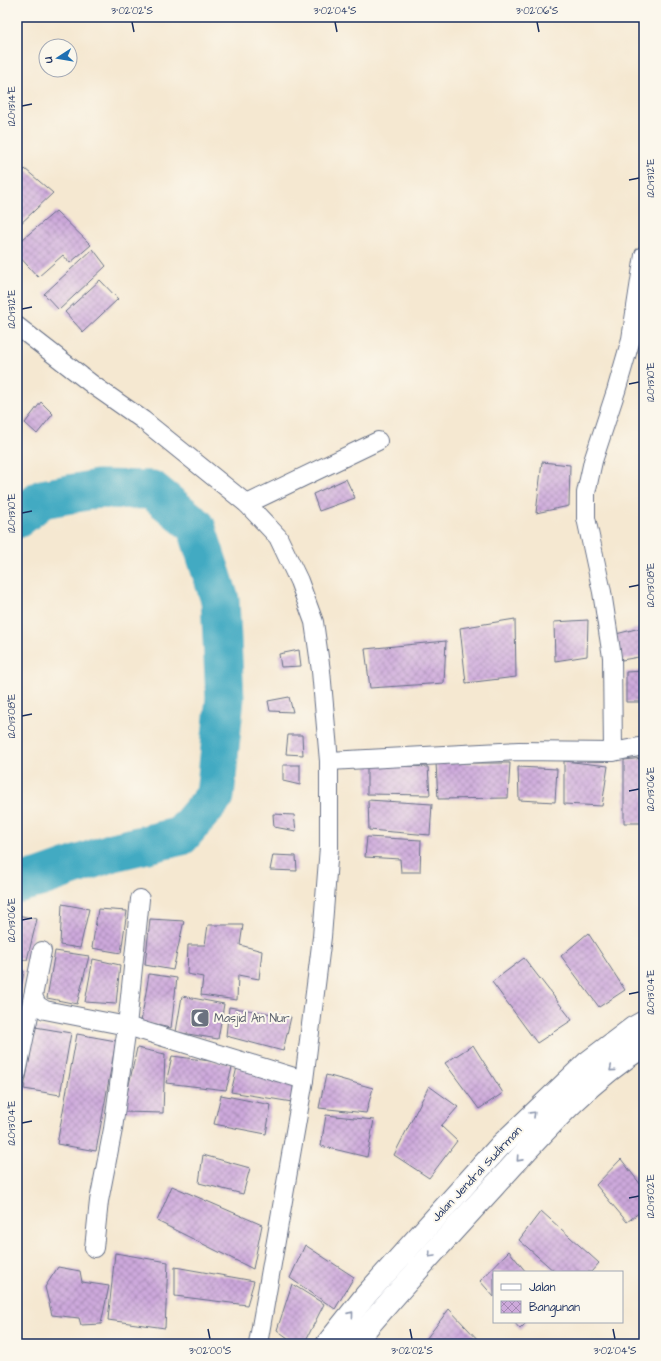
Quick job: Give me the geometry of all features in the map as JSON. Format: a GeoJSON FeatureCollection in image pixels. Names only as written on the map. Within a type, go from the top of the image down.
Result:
{"type":"FeatureCollection","features":[{"type":"Feature","properties":{"kind":"highway","name":"Jalan Jendral Sudirman"},"geometry":{"type":"LineString","coordinates":[[327,1344],[366,1295],[500,1146],[588,1062],[644,1022]]}},
{"type":"Feature","properties":{"kind":"highway","name":"Jalan Jendral Sudirman"},"geometry":{"type":"LineString","coordinates":[[353,1344],[397,1292],[544,1132],[585,1092],[626,1057],[644,1046]]}},
{"type":"Feature","properties":{"kind":"street"},"geometry":{"type":"LineString","coordinates":[[613,752],[612,658],[602,592],[586,518],[586,492],[593,461],[631,339],[644,256]]}},
{"type":"Feature","properties":{"kind":"street"},"geometry":{"type":"LineString","coordinates":[[17,326],[93,385],[143,420],[247,504],[278,537],[300,581],[314,622],[321,671],[329,761],[329,847],[322,937],[304,1080],[258,1344]]}},
{"type":"Feature","properties":{"kind":"street"},"geometry":{"type":"LineString","coordinates":[[247,504],[378,441]]}},
{"type":"Feature","properties":{"kind":"street"},"geometry":{"type":"LineString","coordinates":[[329,761],[519,751],[613,752],[644,746]]}},
{"type":"Feature","properties":{"kind":"street"},"geometry":{"type":"LineString","coordinates":[[94,1248],[99,1201],[112,1129],[127,1026],[140,899]]}},
{"type":"Feature","properties":{"kind":"street"},"geometry":{"type":"LineString","coordinates":[[17,1073],[42,951]]}},
{"type":"Feature","properties":{"kind":"street"},"geometry":{"type":"LineString","coordinates":[[33,996],[37,1005],[45,1010],[127,1026],[304,1080]]}},
{"type":"Feature","properties":{"kind":"building"},"geometry":{"type":"Polygon","coordinates":[[[25,169],[53,193],[17,227],[17,179],[25,169]]]}},
{"type":"Feature","properties":{"kind":"building"},"geometry":{"type":"Polygon","coordinates":[[[56,211],[91,245],[70,263],[63,255],[38,277],[17,254],[17,244],[56,211]]]}},
{"type":"Feature","properties":{"kind":"building"},"geometry":{"type":"Polygon","coordinates":[[[93,249],[106,266],[59,310],[44,294],[93,249]]]}},
{"type":"Feature","properties":{"kind":"building"},"geometry":{"type":"Polygon","coordinates":[[[100,280],[118,299],[83,332],[65,312],[100,280]]]}},
{"type":"Feature","properties":{"kind":"building"},"geometry":{"type":"Polygon","coordinates":[[[41,402],[53,414],[37,434],[25,423],[41,402]]]}},
{"type":"Feature","properties":{"kind":"building"},"geometry":{"type":"Polygon","coordinates":[[[542,462],[570,465],[569,506],[536,513],[542,462]]]}},
{"type":"Feature","properties":{"kind":"building"},"geometry":{"type":"Polygon","coordinates":[[[346,479],[355,498],[319,511],[313,494],[346,479]]]}},
{"type":"Feature","properties":{"kind":"building"},"geometry":{"type":"Polygon","coordinates":[[[515,619],[516,677],[466,683],[460,628],[515,619]]]}},
{"type":"Feature","properties":{"kind":"building"},"geometry":{"type":"Polygon","coordinates":[[[588,620],[587,656],[555,661],[554,622],[588,620]]]}},
{"type":"Feature","properties":{"kind":"building"},"geometry":{"type":"Polygon","coordinates":[[[644,627],[644,656],[622,660],[616,634],[644,627]]]}},
{"type":"Feature","properties":{"kind":"building"},"geometry":{"type":"Polygon","coordinates":[[[446,641],[444,683],[370,688],[365,649],[446,641]]]}},
{"type":"Feature","properties":{"kind":"building"},"geometry":{"type":"Polygon","coordinates":[[[299,650],[301,666],[281,667],[279,654],[299,650]]]}},
{"type":"Feature","properties":{"kind":"building"},"geometry":{"type":"Polygon","coordinates":[[[644,671],[644,702],[626,702],[626,672],[644,671]]]}},
{"type":"Feature","properties":{"kind":"building"},"geometry":{"type":"Polygon","coordinates":[[[289,697],[293,712],[270,711],[268,701],[289,697]]]}},
{"type":"Feature","properties":{"kind":"building"},"geometry":{"type":"Polygon","coordinates":[[[288,735],[302,735],[303,755],[286,754],[288,735]]]}},
{"type":"Feature","properties":{"kind":"building"},"geometry":{"type":"Polygon","coordinates":[[[644,758],[644,823],[624,823],[624,760],[644,758]]]}},
{"type":"Feature","properties":{"kind":"building"},"geometry":{"type":"Polygon","coordinates":[[[564,761],[608,766],[602,806],[564,804],[564,761]]]}},
{"type":"Feature","properties":{"kind":"building"},"geometry":{"type":"Polygon","coordinates":[[[436,763],[510,763],[508,798],[438,799],[436,763]]]}},
{"type":"Feature","properties":{"kind":"building"},"geometry":{"type":"Polygon","coordinates":[[[367,764],[428,767],[430,795],[367,794],[367,764]]]}},
{"type":"Feature","properties":{"kind":"building"},"geometry":{"type":"Polygon","coordinates":[[[283,765],[300,765],[300,785],[283,781],[283,765]]]}},
{"type":"Feature","properties":{"kind":"building"},"geometry":{"type":"Polygon","coordinates":[[[518,767],[557,769],[555,802],[519,800],[518,767]]]}},
{"type":"Feature","properties":{"kind":"building"},"geometry":{"type":"Polygon","coordinates":[[[368,800],[432,804],[430,835],[369,830],[368,800]]]}},
{"type":"Feature","properties":{"kind":"building"},"geometry":{"type":"Polygon","coordinates":[[[273,814],[294,815],[296,831],[274,827],[273,814]]]}},
{"type":"Feature","properties":{"kind":"building"},"geometry":{"type":"Polygon","coordinates":[[[367,837],[421,840],[420,872],[401,872],[400,859],[365,857],[367,837]]]}},
{"type":"Feature","properties":{"kind":"building"},"geometry":{"type":"Polygon","coordinates":[[[273,855],[296,856],[297,871],[270,870],[273,855]]]}},
{"type":"Feature","properties":{"kind":"building"},"geometry":{"type":"Polygon","coordinates":[[[62,904],[89,909],[80,948],[60,945],[62,904]]]}},
{"type":"Feature","properties":{"kind":"building"},"geometry":{"type":"Polygon","coordinates":[[[98,909],[127,911],[121,953],[92,948],[98,909]]]}},
{"type":"Feature","properties":{"kind":"building"},"geometry":{"type":"Polygon","coordinates":[[[17,915],[37,919],[27,960],[17,959],[17,915]]]}},
{"type":"Feature","properties":{"kind":"building"},"geometry":{"type":"Polygon","coordinates":[[[150,919],[184,921],[173,970],[145,965],[150,919]]]}},
{"type":"Feature","properties":{"kind":"building"},"geometry":{"type":"Polygon","coordinates":[[[208,925],[243,925],[240,945],[262,951],[259,979],[238,975],[237,1000],[201,995],[203,977],[187,974],[188,945],[205,945],[208,925]]]}},
{"type":"Feature","properties":{"kind":"building"},"geometry":{"type":"Polygon","coordinates":[[[588,933],[625,990],[599,1007],[561,956],[588,933]]]}},
{"type":"Feature","properties":{"kind":"building"},"geometry":{"type":"Polygon","coordinates":[[[55,951],[89,956],[77,1004],[47,998],[55,951]]]}},
{"type":"Feature","properties":{"kind":"building"},"geometry":{"type":"Polygon","coordinates":[[[524,958],[572,1020],[537,1043],[492,982],[524,958]]]}},
{"type":"Feature","properties":{"kind":"building"},"geometry":{"type":"Polygon","coordinates":[[[93,959],[120,965],[116,1004],[85,1002],[93,959]]]}},
{"type":"Feature","properties":{"kind":"building"},"geometry":{"type":"Polygon","coordinates":[[[17,969],[24,971],[18,1007],[17,1007],[17,969]]]}},
{"type":"Feature","properties":{"kind":"building"},"geometry":{"type":"Polygon","coordinates":[[[149,974],[177,978],[171,1028],[141,1022],[149,974]]]}},
{"type":"Feature","properties":{"kind":"building","name":"Masjid An Nur"},"geometry":{"type":"Polygon","coordinates":[[[182,996],[224,1004],[218,1039],[176,1032],[182,996]]]}},
{"type":"Feature","properties":{"kind":"building"},"geometry":{"type":"Polygon","coordinates":[[[229,1007],[291,1017],[283,1051],[226,1036],[229,1007]]]}},
{"type":"Feature","properties":{"kind":"building"},"geometry":{"type":"Polygon","coordinates":[[[35,1027],[71,1033],[60,1095],[24,1089],[35,1027]]]}},
{"type":"Feature","properties":{"kind":"building"},"geometry":{"type":"Polygon","coordinates":[[[77,1034],[116,1041],[96,1151],[57,1144],[77,1034]]]}},
{"type":"Feature","properties":{"kind":"building"},"geometry":{"type":"Polygon","coordinates":[[[473,1045],[503,1093],[479,1109],[445,1063],[473,1045]]]}},
{"type":"Feature","properties":{"kind":"building"},"geometry":{"type":"Polygon","coordinates":[[[137,1048],[165,1054],[163,1113],[123,1112],[137,1048]]]}},
{"type":"Feature","properties":{"kind":"building"},"geometry":{"type":"Polygon","coordinates":[[[172,1056],[233,1064],[226,1090],[166,1083],[172,1056]]]}},
{"type":"Feature","properties":{"kind":"building"},"geometry":{"type":"Polygon","coordinates":[[[237,1067],[294,1077],[292,1102],[231,1092],[237,1067]]]}},
{"type":"Feature","properties":{"kind":"building"},"geometry":{"type":"Polygon","coordinates":[[[326,1075],[373,1088],[366,1113],[319,1108],[326,1075]]]}},
{"type":"Feature","properties":{"kind":"building"},"geometry":{"type":"Polygon","coordinates":[[[429,1086],[458,1107],[441,1126],[457,1141],[429,1178],[394,1155],[429,1086]]]}},
{"type":"Feature","properties":{"kind":"building"},"geometry":{"type":"Polygon","coordinates":[[[221,1095],[271,1105],[266,1134],[214,1124],[221,1095]]]}},
{"type":"Feature","properties":{"kind":"building"},"geometry":{"type":"Polygon","coordinates":[[[326,1115],[374,1120],[367,1157],[321,1146],[326,1115]]]}},
{"type":"Feature","properties":{"kind":"building"},"geometry":{"type":"Polygon","coordinates":[[[203,1155],[250,1168],[243,1194],[199,1183],[203,1155]]]}},
{"type":"Feature","properties":{"kind":"building"},"geometry":{"type":"Polygon","coordinates":[[[621,1159],[644,1189],[644,1209],[627,1222],[596,1185],[621,1159]]]}},
{"type":"Feature","properties":{"kind":"building"},"geometry":{"type":"Polygon","coordinates":[[[172,1186],[262,1225],[253,1269],[157,1221],[172,1186]]]}},
{"type":"Feature","properties":{"kind":"building"},"geometry":{"type":"Polygon","coordinates":[[[541,1211],[599,1263],[592,1271],[554,1271],[519,1240],[541,1211]]]}},
{"type":"Feature","properties":{"kind":"building"},"geometry":{"type":"Polygon","coordinates":[[[305,1245],[354,1277],[335,1309],[290,1278],[305,1245]]]}},
{"type":"Feature","properties":{"kind":"building"},"geometry":{"type":"Polygon","coordinates":[[[509,1251],[525,1271],[493,1271],[493,1296],[480,1281],[509,1251]]]}},
{"type":"Feature","properties":{"kind":"building"},"geometry":{"type":"Polygon","coordinates":[[[115,1253],[168,1262],[165,1328],[108,1320],[115,1253]]]}},
{"type":"Feature","properties":{"kind":"building"},"geometry":{"type":"Polygon","coordinates":[[[58,1267],[80,1271],[82,1282],[109,1286],[101,1324],[81,1325],[79,1318],[52,1315],[45,1287],[58,1267]]]}},
{"type":"Feature","properties":{"kind":"building"},"geometry":{"type":"Polygon","coordinates":[[[175,1267],[254,1281],[247,1305],[175,1296],[175,1267]]]}},
{"type":"Feature","properties":{"kind":"building"},"geometry":{"type":"Polygon","coordinates":[[[292,1284],[324,1304],[304,1344],[296,1344],[277,1330],[292,1284]]]}},
{"type":"Feature","properties":{"kind":"building"},"geometry":{"type":"Polygon","coordinates":[[[449,1309],[482,1344],[423,1343],[449,1309]]]}},
{"type":"Feature","properties":{"kind":"building"},"geometry":{"type":"Polygon","coordinates":[[[515,1323],[526,1323],[520,1329],[515,1323]]]}},
{"type":"Feature","properties":{"kind":"waterway"},"geometry":{"type":"LineString","coordinates":[[17,519],[42,499],[98,489],[152,490],[196,526],[220,600],[225,698],[215,796],[181,836],[113,852],[40,878],[17,884]]}},
{"type":"Feature","properties":{"kind":"place","name":"Masjid An Nur"},"geometry":{"type":"Point","coordinates":[200,1018]}}]}
